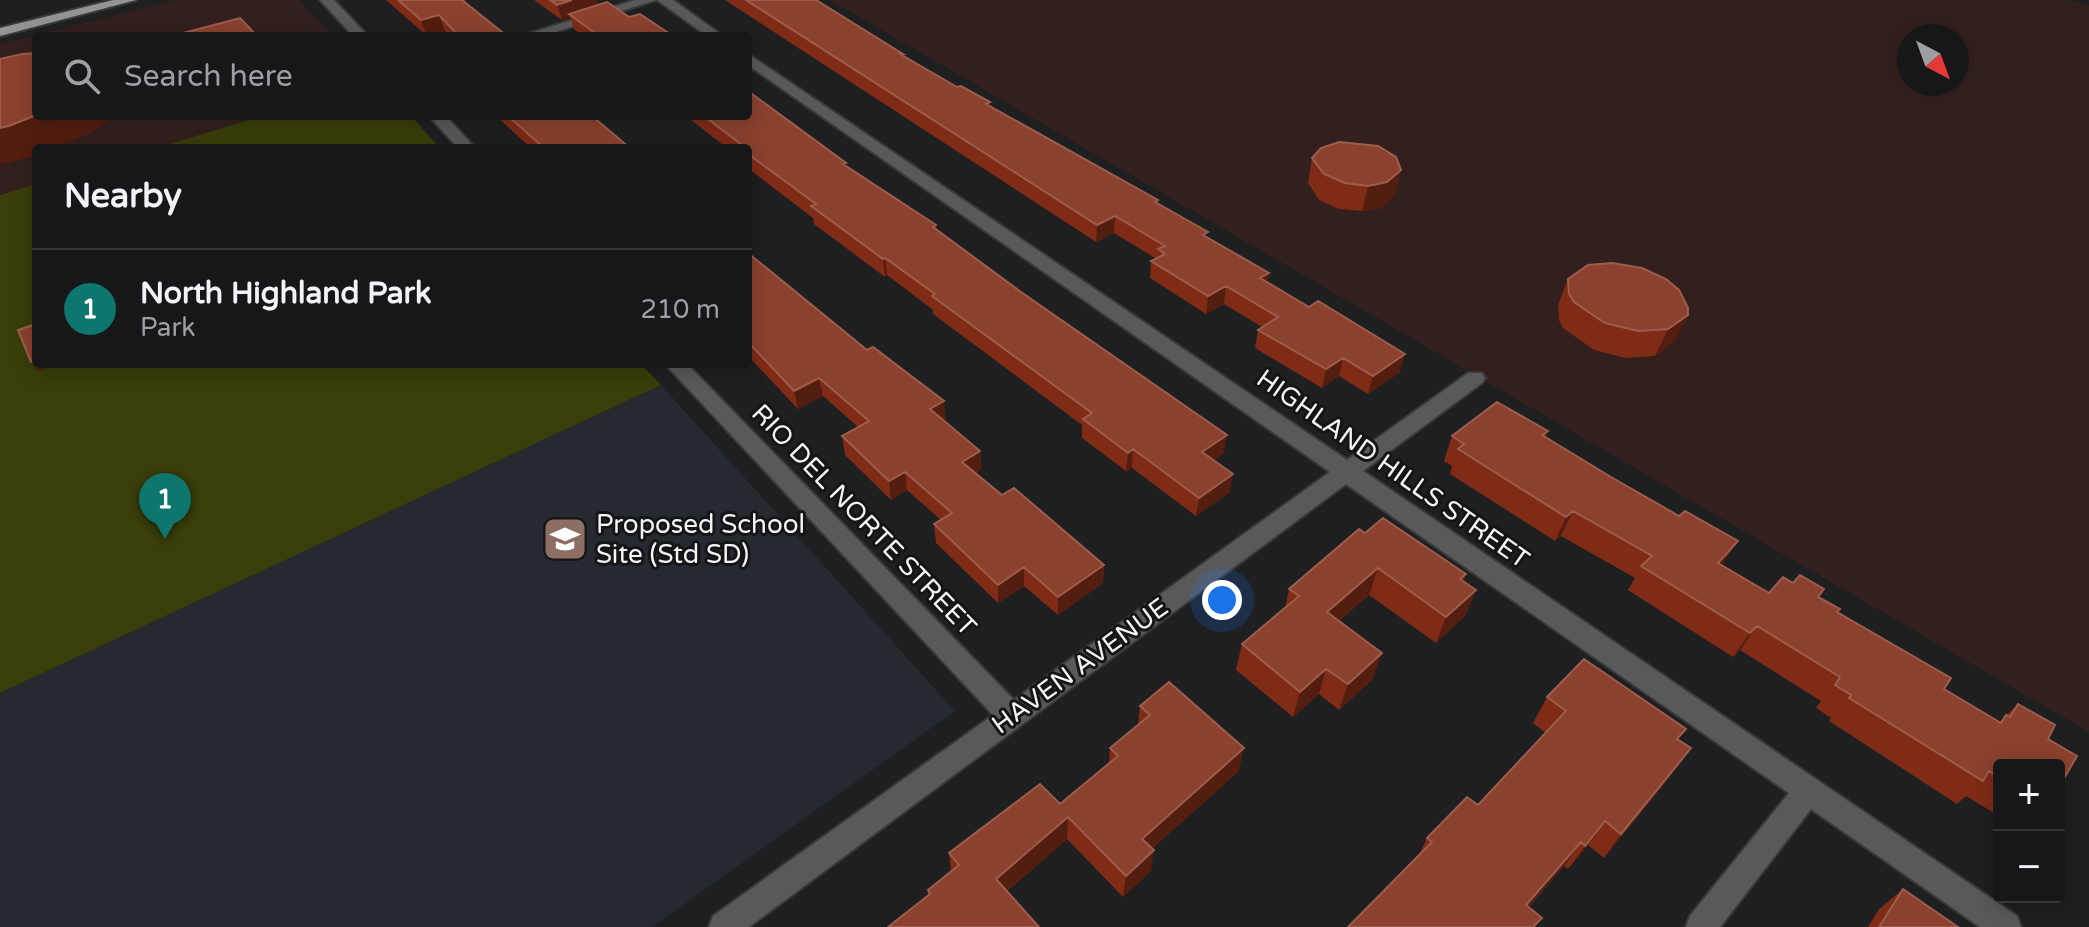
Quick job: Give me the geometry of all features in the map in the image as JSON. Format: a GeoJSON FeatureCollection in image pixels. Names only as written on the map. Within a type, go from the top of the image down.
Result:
{"type":"FeatureCollection","features":[{"type":"Feature","properties":{"kind":"main road"},"geometry":{"type":"LineString","coordinates":[[0,17],[68,0]]}},
{"type":"Feature","properties":{"kind":"main road"},"geometry":{"type":"LineString","coordinates":[[0,32],[129,0]]}},
{"type":"Feature","properties":{"kind":"street"},"geometry":{"type":"LineString","coordinates":[[327,0],[357,32]]}},
{"type":"Feature","properties":{"kind":"street"},"geometry":{"type":"LineString","coordinates":[[541,32],[649,0]]}},
{"type":"Feature","properties":{"kind":"street"},"geometry":{"type":"LineString","coordinates":[[664,0],[710,32]]}},
{"type":"Feature","properties":{"kind":"street","name":"HIGHLAND HILLS STREET"},"geometry":{"type":"LineString","coordinates":[[752,61],[2006,927]]}},
{"type":"Feature","properties":{"kind":"street"},"geometry":{"type":"LineString","coordinates":[[441,120],[463,144]]}},
{"type":"Feature","properties":{"kind":"street","name":"RIO DEL NORTE STREET"},"geometry":{"type":"LineString","coordinates":[[679,368],[1012,716]]}},
{"type":"Feature","properties":{"kind":"street","name":"HAVEN AVENUE"},"geometry":{"type":"LineString","coordinates":[[724,927],[1475,378]]}},
{"type":"Feature","properties":{"kind":"street"},"geometry":{"type":"LineString","coordinates":[[1701,927],[1808,791]]}},
{"type":"Feature","properties":{"kind":"shaded area"},"geometry":{"type":"Polygon","coordinates":[[[176,0],[299,0],[330,32],[48,32],[176,0]]]}},
{"type":"Feature","properties":{"kind":"shaded area"},"geometry":{"type":"Polygon","coordinates":[[[830,0],[2067,0],[2089,6],[2089,732],[830,0]]]}},
{"type":"Feature","properties":{"kind":"shaded area"},"geometry":{"type":"Polygon","coordinates":[[[32,36],[32,120],[249,120],[169,144],[32,144],[32,185],[0,195],[0,44],[32,36]]]}},
{"type":"Feature","properties":{"kind":"shaded area","name":"Proposed School Site (Std SD)"},"geometry":{"type":"Polygon","coordinates":[[[661,385],[955,711],[652,927],[0,927],[0,693],[661,385]]]}},
{"type":"Feature","properties":{"kind":"green space"},"geometry":{"type":"Polygon","coordinates":[[[249,120],[415,120],[436,144],[169,144],[249,120]]]}},
{"type":"Feature","properties":{"kind":"green space"},"geometry":{"type":"Polygon","coordinates":[[[32,185],[32,368],[645,368],[661,385],[0,693],[0,195],[32,185]]]}},
{"type":"Feature","properties":{"kind":"building"},"geometry":{"type":"Polygon","coordinates":[[[398,0],[462,0],[502,32],[455,32],[439,15],[421,20],[398,0]]]}},
{"type":"Feature","properties":{"kind":"building"},"geometry":{"type":"Polygon","coordinates":[[[550,0],[572,0],[557,5],[550,0]]]}},
{"type":"Feature","properties":{"kind":"building"},"geometry":{"type":"Polygon","coordinates":[[[746,0],[816,0],[903,54],[900,54],[990,102],[986,104],[1158,200],[1155,202],[1208,232],[1203,235],[1269,273],[1260,278],[1309,307],[1318,301],[1405,354],[1373,376],[1343,358],[1326,369],[1258,330],[1278,317],[1226,286],[1208,296],[1151,261],[1165,254],[1158,249],[1165,246],[1115,216],[1097,225],[746,0]]]}},
{"type":"Feature","properties":{"kind":"building"},"geometry":{"type":"Polygon","coordinates":[[[607,2],[629,17],[640,14],[667,32],[594,32],[569,14],[607,2]]]}},
{"type":"Feature","properties":{"kind":"building"},"geometry":{"type":"Polygon","coordinates":[[[240,18],[253,32],[187,32],[240,18]]]}},
{"type":"Feature","properties":{"kind":"building"},"geometry":{"type":"Polygon","coordinates":[[[32,53],[32,117],[0,128],[0,59],[32,53]]]}},
{"type":"Feature","properties":{"kind":"building"},"geometry":{"type":"Polygon","coordinates":[[[752,94],[846,163],[843,164],[936,225],[933,227],[1021,292],[1227,435],[1202,452],[1233,474],[1199,498],[1133,449],[1128,453],[1083,419],[1092,413],[932,296],[935,294],[811,206],[816,204],[752,157],[752,144],[741,144],[709,120],[752,120],[752,94]]]}},
{"type":"Feature","properties":{"kind":"building"},"geometry":{"type":"Polygon","coordinates":[[[512,120],[597,120],[625,144],[540,144],[512,120]]]}},
{"type":"Feature","properties":{"kind":"building"},"geometry":{"type":"Polygon","coordinates":[[[1339,142],[1378,146],[1396,157],[1401,170],[1387,182],[1368,186],[1345,183],[1324,174],[1312,158],[1321,148],[1339,142]]]}},
{"type":"Feature","properties":{"kind":"building"},"geometry":{"type":"Polygon","coordinates":[[[752,256],[867,350],[873,347],[944,401],[930,409],[980,451],[962,462],[1002,495],[1014,488],[1104,565],[1058,597],[1024,567],[998,585],[934,524],[952,513],[905,472],[889,481],[842,436],[869,421],[819,378],[794,391],[752,346],[752,256]]]}},
{"type":"Feature","properties":{"kind":"building"},"geometry":{"type":"Polygon","coordinates":[[[1612,263],[1642,268],[1666,279],[1679,290],[1688,315],[1668,329],[1638,331],[1605,323],[1574,302],[1569,294],[1568,279],[1588,265],[1612,263]]]}},
{"type":"Feature","properties":{"kind":"building"},"geometry":{"type":"Polygon","coordinates":[[[32,325],[32,362],[31,362],[18,330],[32,325]]]}},
{"type":"Feature","properties":{"kind":"building"},"geometry":{"type":"Polygon","coordinates":[[[1497,402],[1548,431],[1542,435],[1611,477],[1679,516],[1685,511],[1738,541],[1718,563],[1769,593],[1783,577],[1793,583],[1800,575],[1824,589],[1818,597],[1840,609],[1837,612],[1951,678],[1944,689],[2001,723],[2006,715],[2010,717],[2018,704],[2055,725],[2048,739],[2077,756],[2065,777],[2065,759],[1993,759],[1993,774],[1989,771],[1983,781],[1849,698],[1851,695],[1835,685],[1840,677],[1757,626],[1750,633],[1641,566],[1652,556],[1573,511],[1566,517],[1458,449],[1464,444],[1452,436],[1497,402]]]}},
{"type":"Feature","properties":{"kind":"building"},"geometry":{"type":"Polygon","coordinates":[[[1383,518],[1466,574],[1460,579],[1476,590],[1446,617],[1378,568],[1327,612],[1382,653],[1348,684],[1326,669],[1300,692],[1242,644],[1299,596],[1289,589],[1359,529],[1365,533],[1383,518]]]}},
{"type":"Feature","properties":{"kind":"building"},"geometry":{"type":"Polygon","coordinates":[[[1584,659],[1686,729],[1677,739],[1691,748],[1621,834],[1605,821],[1585,846],[1581,842],[1526,905],[1542,918],[1533,927],[1348,927],[1432,842],[1427,838],[1467,797],[1478,805],[1566,711],[1547,697],[1584,659]]]}},
{"type":"Feature","properties":{"kind":"building"},"geometry":{"type":"Polygon","coordinates":[[[1169,682],[1244,748],[1142,839],[1154,850],[1126,876],[1068,817],[996,879],[1039,927],[888,927],[930,894],[928,890],[959,865],[949,853],[1040,784],[1060,804],[1118,756],[1110,748],[1150,715],[1140,706],[1169,682]]]}},
{"type":"Feature","properties":{"kind":"building"},"geometry":{"type":"Polygon","coordinates":[[[1903,889],[1958,927],[1879,927],[1903,889]]]}},
{"type":"Feature","properties":{"kind":"place","name":"North Highland Park"},"geometry":{"type":"Point","coordinates":[165,539]}},
{"type":"Feature","properties":{"kind":"place","name":"Proposed School Site (Std SD)"},"geometry":{"type":"Point","coordinates":[565,539]}}]}
